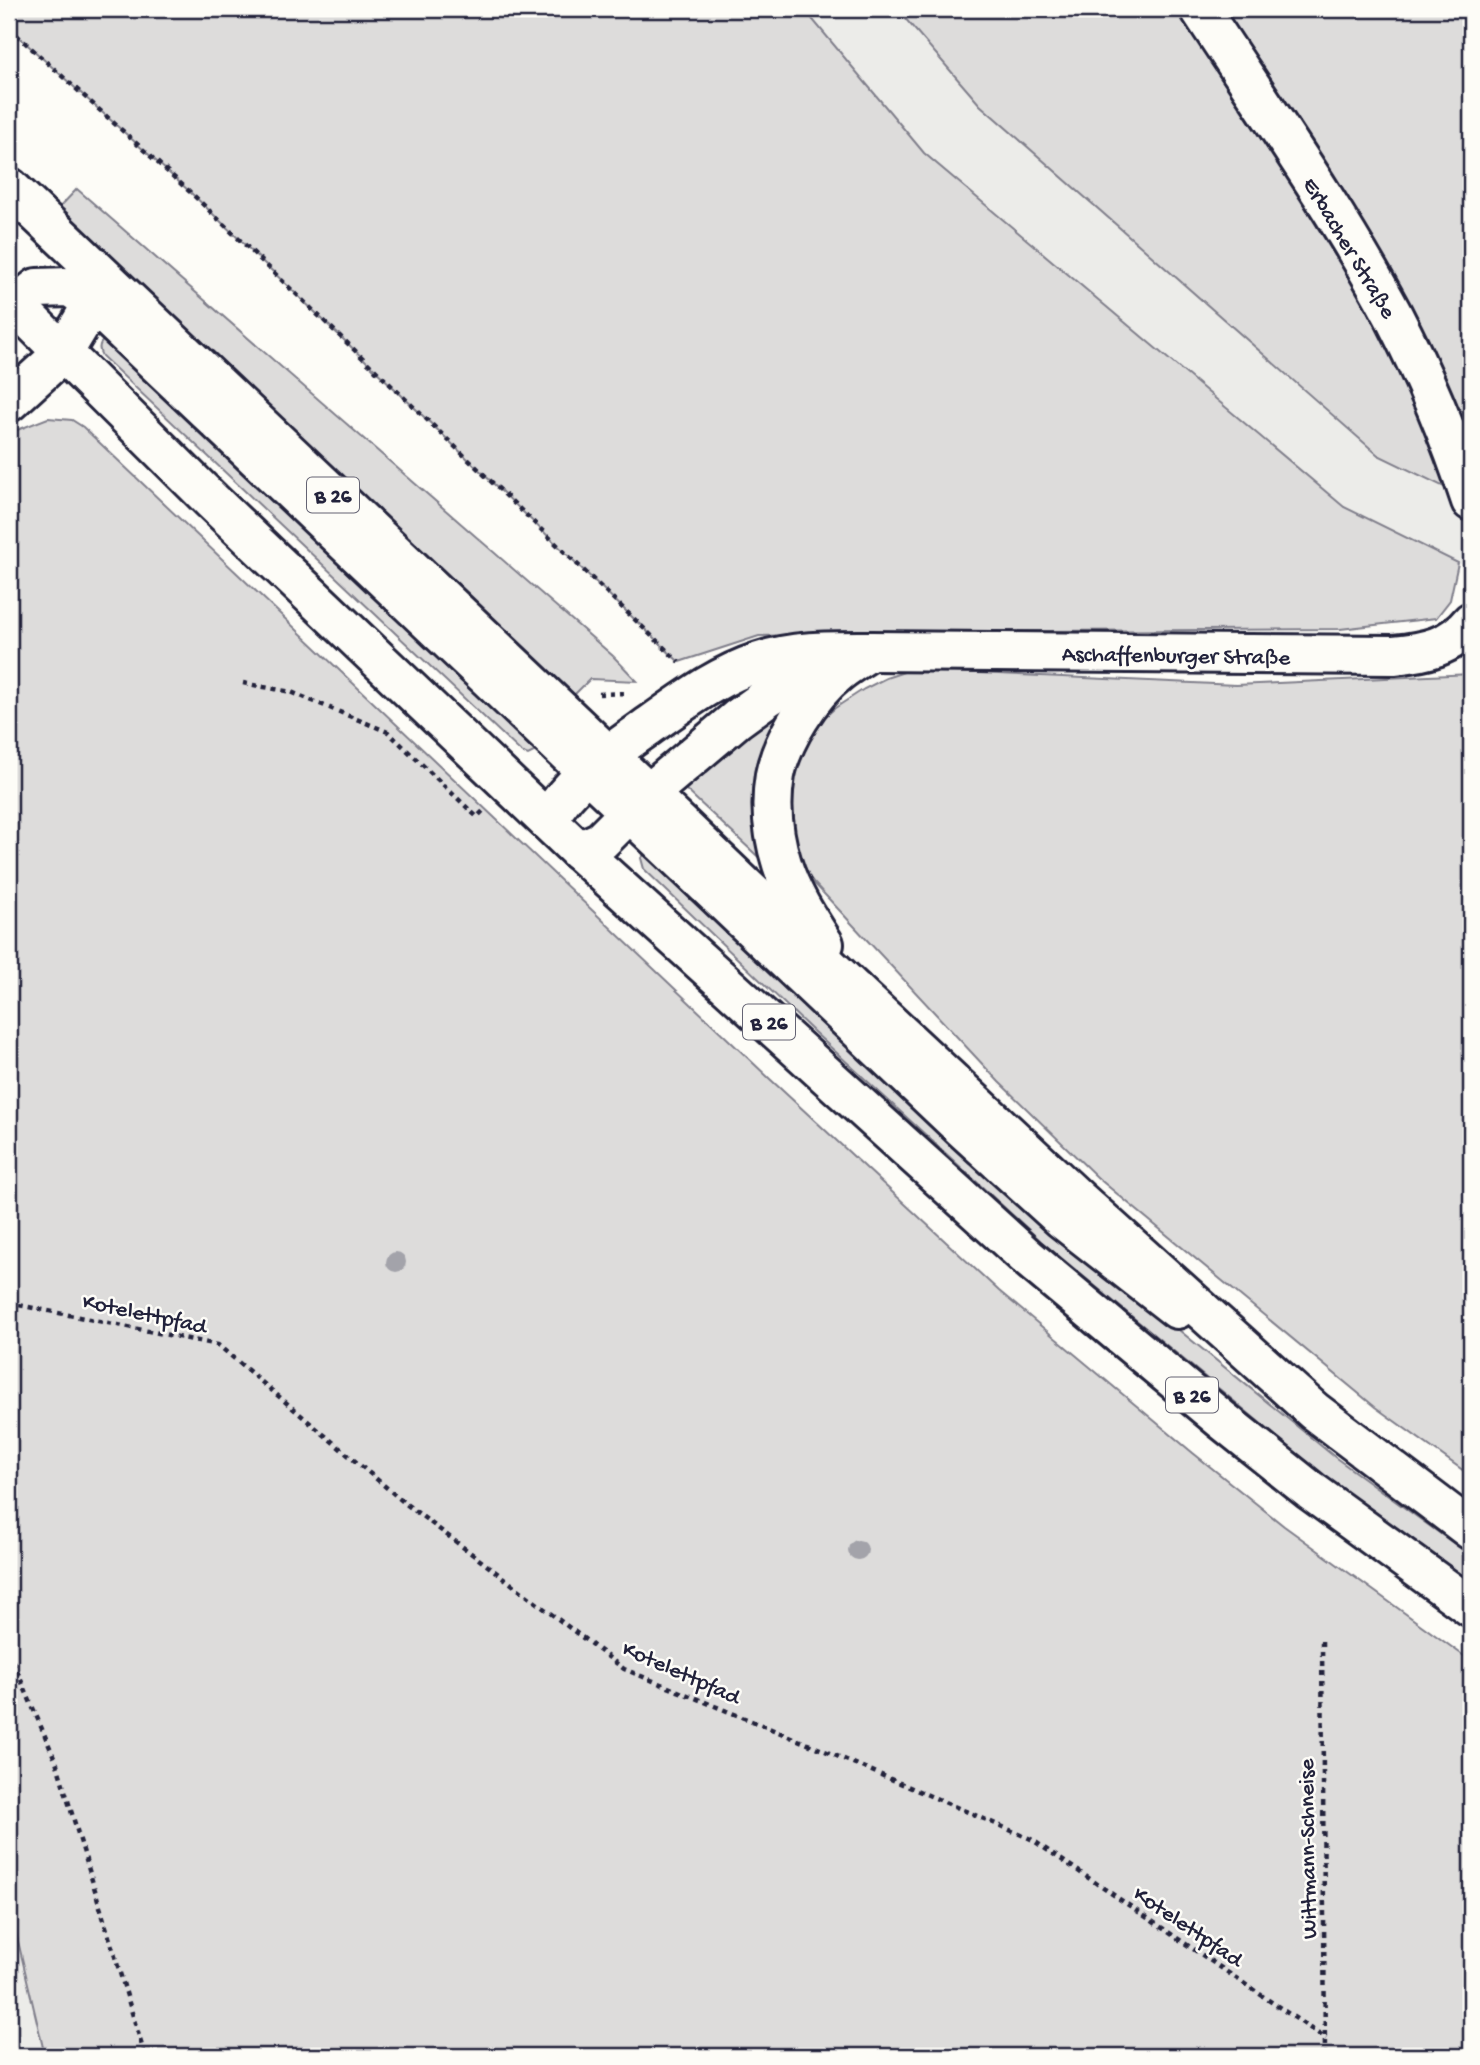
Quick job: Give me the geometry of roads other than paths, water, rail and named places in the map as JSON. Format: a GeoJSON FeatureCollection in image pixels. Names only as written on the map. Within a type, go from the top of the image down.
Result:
{"type":"FeatureCollection","features":[{"type":"Feature","properties":{"kind":"main road","name":"Erbacher Straße"},"geometry":{"type":"LineString","coordinates":[[1200,9],[1342,226],[1382,295],[1430,392],[1471,501]]}},
{"type":"Feature","properties":{"kind":"main road","name":"B 26"},"geometry":{"type":"LineString","coordinates":[[9,187],[98,291],[599,764],[962,1128],[1062,1219],[1237,1355],[1471,1530]]}},
{"type":"Feature","properties":{"kind":"main road"},"geometry":{"type":"LineString","coordinates":[[9,402],[63,353],[98,291],[37,288],[11,305]]}},
{"type":"Feature","properties":{"kind":"main road","name":"B 26"},"geometry":{"type":"LineString","coordinates":[[11,305],[579,851],[1028,1258],[1311,1491],[1471,1607]]}},
{"type":"Feature","properties":{"kind":"main road","name":"Aschaffenburger Straße"},"geometry":{"type":"LineString","coordinates":[[548,820],[561,799],[599,764],[704,687],[760,661],[802,654],[870,651],[1394,655],[1438,648],[1461,634],[1471,622]]}},
{"type":"Feature","properties":{"kind":"main road"},"geometry":{"type":"LineString","coordinates":[[853,990],[795,895],[783,867],[774,831],[773,794],[780,757],[803,712],[838,673],[870,651]]}},
{"type":"Feature","properties":{"kind":"main road","name":"Aschaffenburger Straße"},"geometry":{"type":"LineString","coordinates":[[579,851],[601,841],[639,803],[737,719],[782,687],[823,666],[870,651]]}},
{"type":"Feature","properties":{"kind":"main road","name":"B 26"},"geometry":{"type":"LineString","coordinates":[[639,803],[853,990],[1100,1219],[1314,1411]]}},
{"type":"Feature","properties":{"kind":"railway"},"geometry":{"type":"LineString","coordinates":[[9,2049],[10,2056]]}}]}
